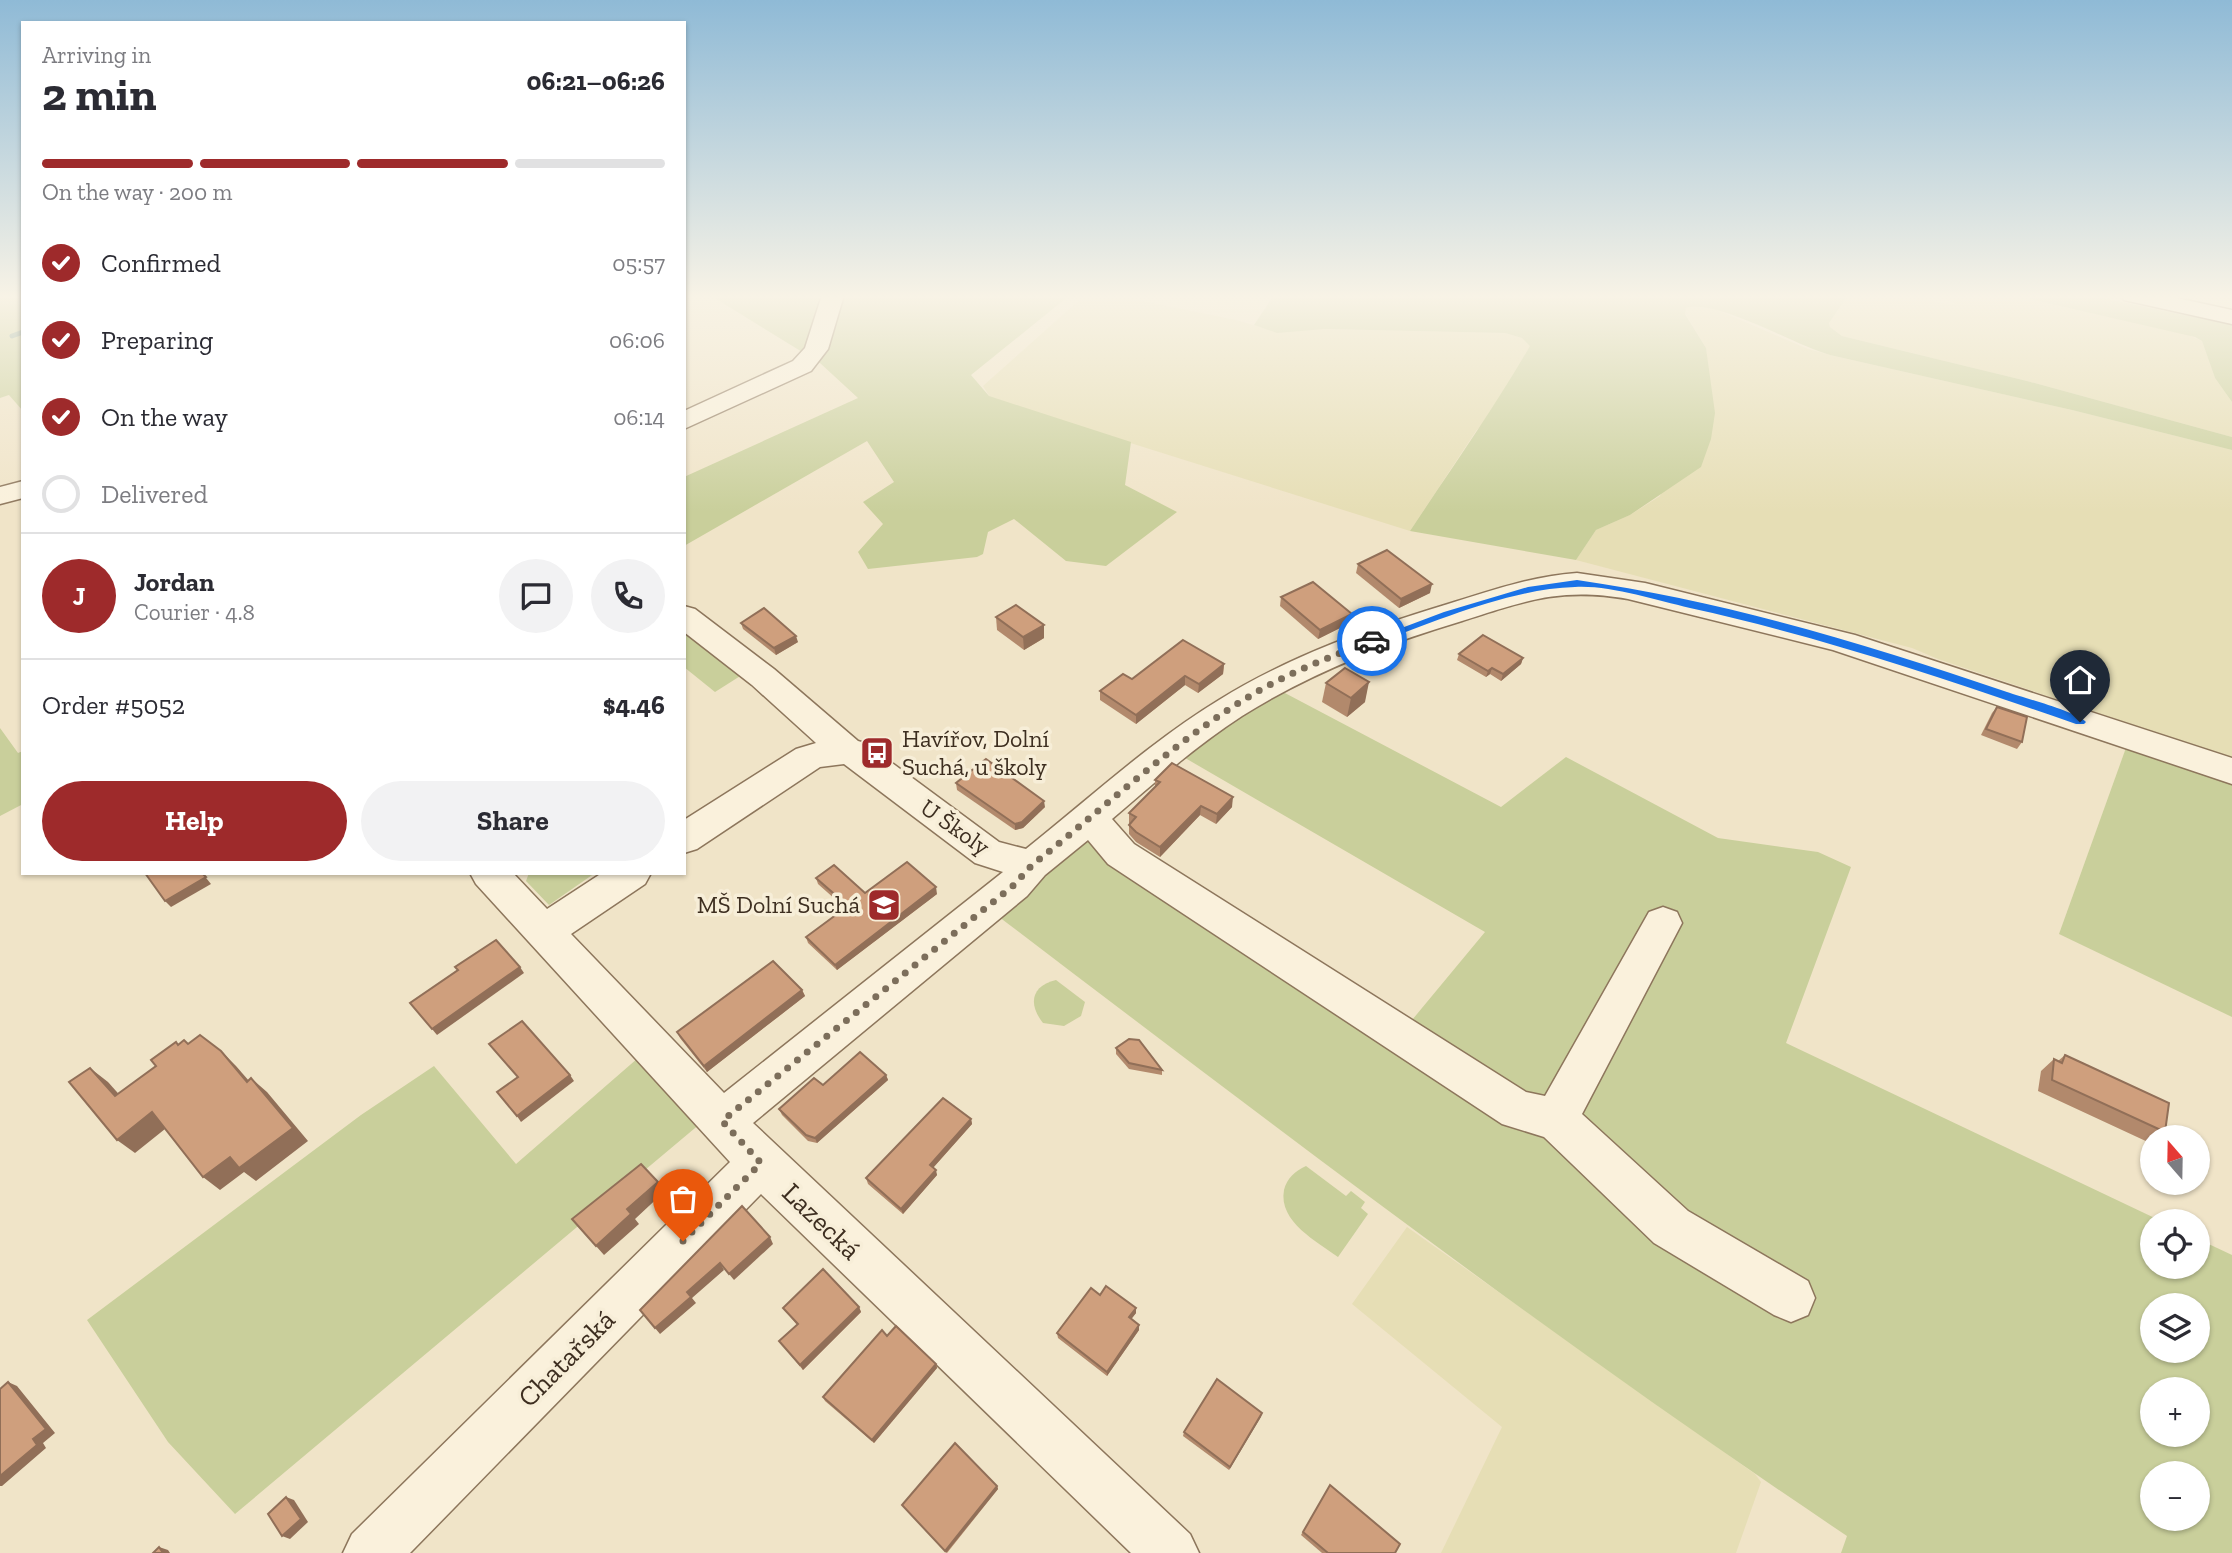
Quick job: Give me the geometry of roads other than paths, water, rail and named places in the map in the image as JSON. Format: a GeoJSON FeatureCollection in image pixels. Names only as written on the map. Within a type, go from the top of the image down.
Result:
{"type":"FeatureCollection","features":[{"type":"Feature","properties":{"kind":"street"},"geometry":{"type":"LineString","coordinates":[[686,420],[799,367]]}},
{"type":"Feature","properties":{"kind":"street"},"geometry":{"type":"LineString","coordinates":[[0,496],[21,490]]}},
{"type":"Feature","properties":{"kind":"street"},"geometry":{"type":"LineString","coordinates":[[722,1121],[1014,885],[1032,865],[1165,755],[1213,720],[1260,690],[1318,662],[1447,614],[1532,589],[1577,583],[1755,619],[1891,657],[2232,771]]}},
{"type":"Feature","properties":{"kind":"street","name":"U Školy"},"geometry":{"type":"LineString","coordinates":[[686,618],[763,677],[847,751],[853,752],[988,853],[1032,865]]}},
{"type":"Feature","properties":{"kind":"street"},"geometry":{"type":"LineString","coordinates":[[686,838],[808,758],[827,751],[847,751]]}},
{"type":"Feature","properties":{"kind":"street"},"geometry":{"type":"LineString","coordinates":[[1090,818],[1121,854],[1459,1073],[1517,1110],[1556,1119],[1671,1227],[1791,1298]]}},
{"type":"Feature","properties":{"kind":"street","name":"Lazecká"},"geometry":{"type":"LineString","coordinates":[[491,875],[761,1163],[1171,1553]]}},
{"type":"Feature","properties":{"kind":"street"},"geometry":{"type":"LineString","coordinates":[[544,931],[629,875]]}},
{"type":"Feature","properties":{"kind":"street"},"geometry":{"type":"LineString","coordinates":[[1556,1119],[1663,923]]}},
{"type":"Feature","properties":{"kind":"street","name":"Chatařská"},"geometry":{"type":"LineString","coordinates":[[371,1553],[761,1163]]}},
{"type":"Feature","properties":{"kind":"place","name":"Havířov, Dolní Suchá, u školy"},"geometry":{"type":"Point","coordinates":[877,753]}},
{"type":"Feature","properties":{"kind":"place","name":"MŠ Dolní Suchá"},"geometry":{"type":"Point","coordinates":[884,905]}}]}
